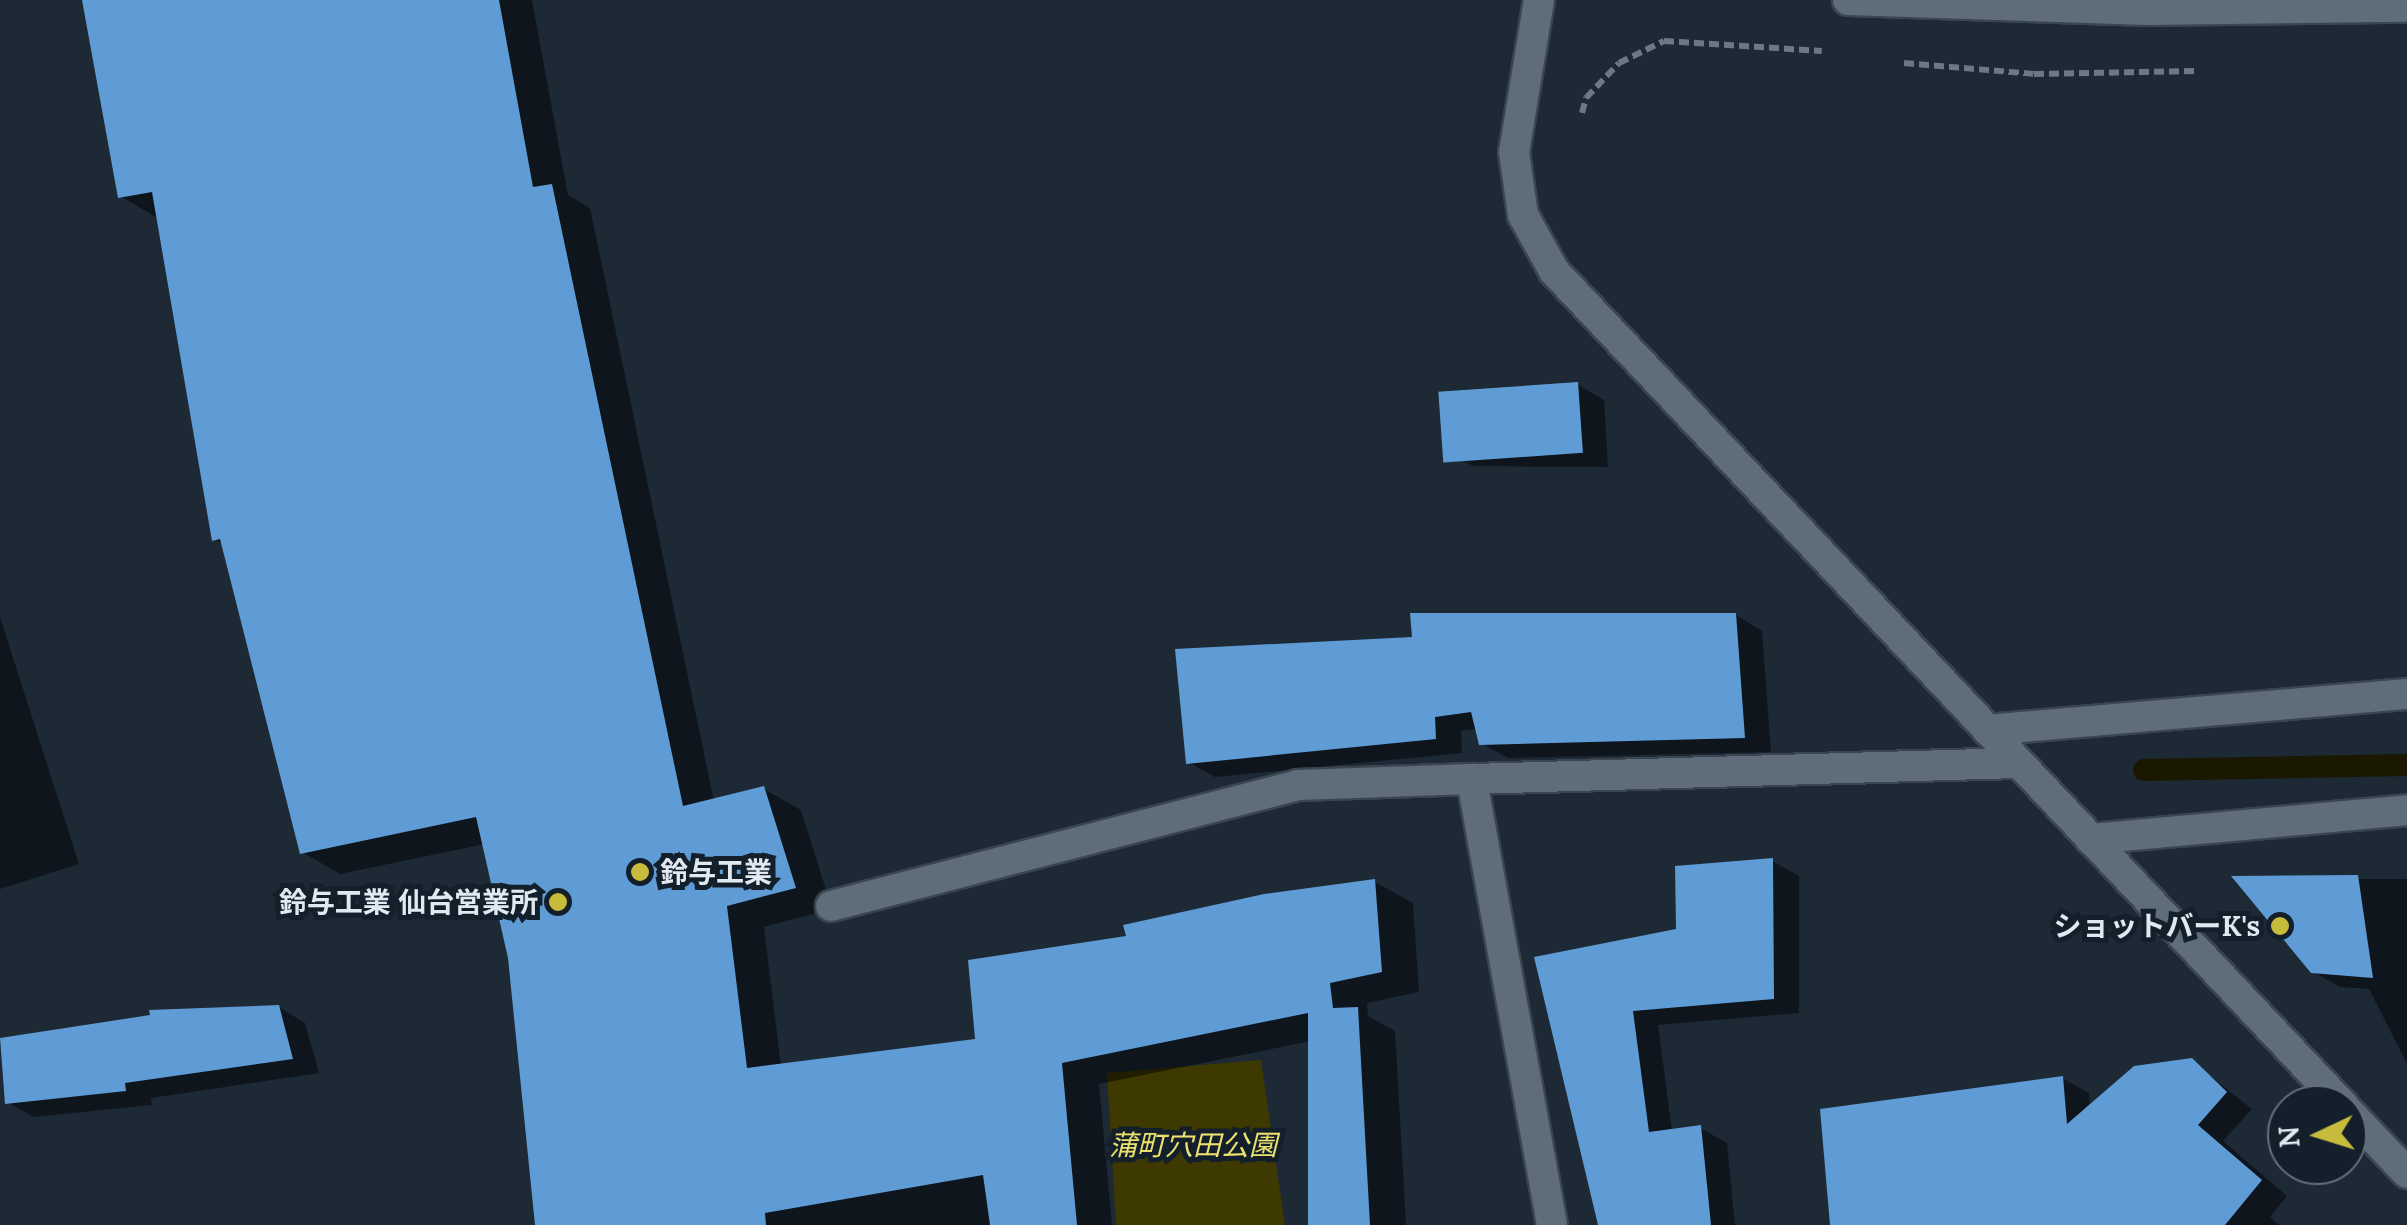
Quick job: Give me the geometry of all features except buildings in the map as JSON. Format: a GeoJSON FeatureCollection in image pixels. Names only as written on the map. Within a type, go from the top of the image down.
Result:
{"type":"FeatureCollection","features":[{"type":"Feature","properties":{"kind":"street"},"geometry":{"type":"LineString","coordinates":[[1539,0],[1514,152],[1523,215],[1536,245],[1573,295],[2324,1085]]}},
{"type":"Feature","properties":{"kind":"street"},"geometry":{"type":"LineString","coordinates":[[1848,0],[2148,10],[2407,7]]}},
{"type":"Feature","properties":{"kind":"street"},"geometry":{"type":"LineString","coordinates":[[1987,730],[2407,694]]}},
{"type":"Feature","properties":{"kind":"street"},"geometry":{"type":"LineString","coordinates":[[830,906],[1298,785],[2018,762]]}},
{"type":"Feature","properties":{"kind":"street"},"geometry":{"type":"LineString","coordinates":[[1472,779],[1552,1225]]}},
{"type":"Feature","properties":{"kind":"street"},"geometry":{"type":"LineString","coordinates":[[2090,839],[2407,810]]}},
{"type":"Feature","properties":{"kind":"street"},"geometry":{"type":"LineString","coordinates":[[2367,1130],[2407,1173]]}},
{"type":"Feature","properties":{"kind":"path"},"geometry":{"type":"LineString","coordinates":[[1577,130],[1586,98],[1619,63],[1664,40],[1825,52]]}},
{"type":"Feature","properties":{"kind":"path"},"geometry":{"type":"LineString","coordinates":[[1883,60],[2034,74],[2212,70]]}},
{"type":"Feature","properties":{"kind":"green space","name":"蒲町穴田公園"},"geometry":{"type":"Polygon","coordinates":[[[1261,1060],[1285,1225],[1116,1225],[1107,1073],[1261,1060]]]}},
{"type":"Feature","properties":{"kind":"waterway"},"geometry":{"type":"LineString","coordinates":[[2144,770],[2407,765]]}},
{"type":"Feature","properties":{"kind":"place","name":"鈴与工業"},"geometry":{"type":"Point","coordinates":[640,872]}},
{"type":"Feature","properties":{"kind":"place","name":"鈴与工業 仙台営業所"},"geometry":{"type":"Point","coordinates":[558,902]}},
{"type":"Feature","properties":{"kind":"place","name":"ショットバーK's"},"geometry":{"type":"Point","coordinates":[2280,926]}}]}
